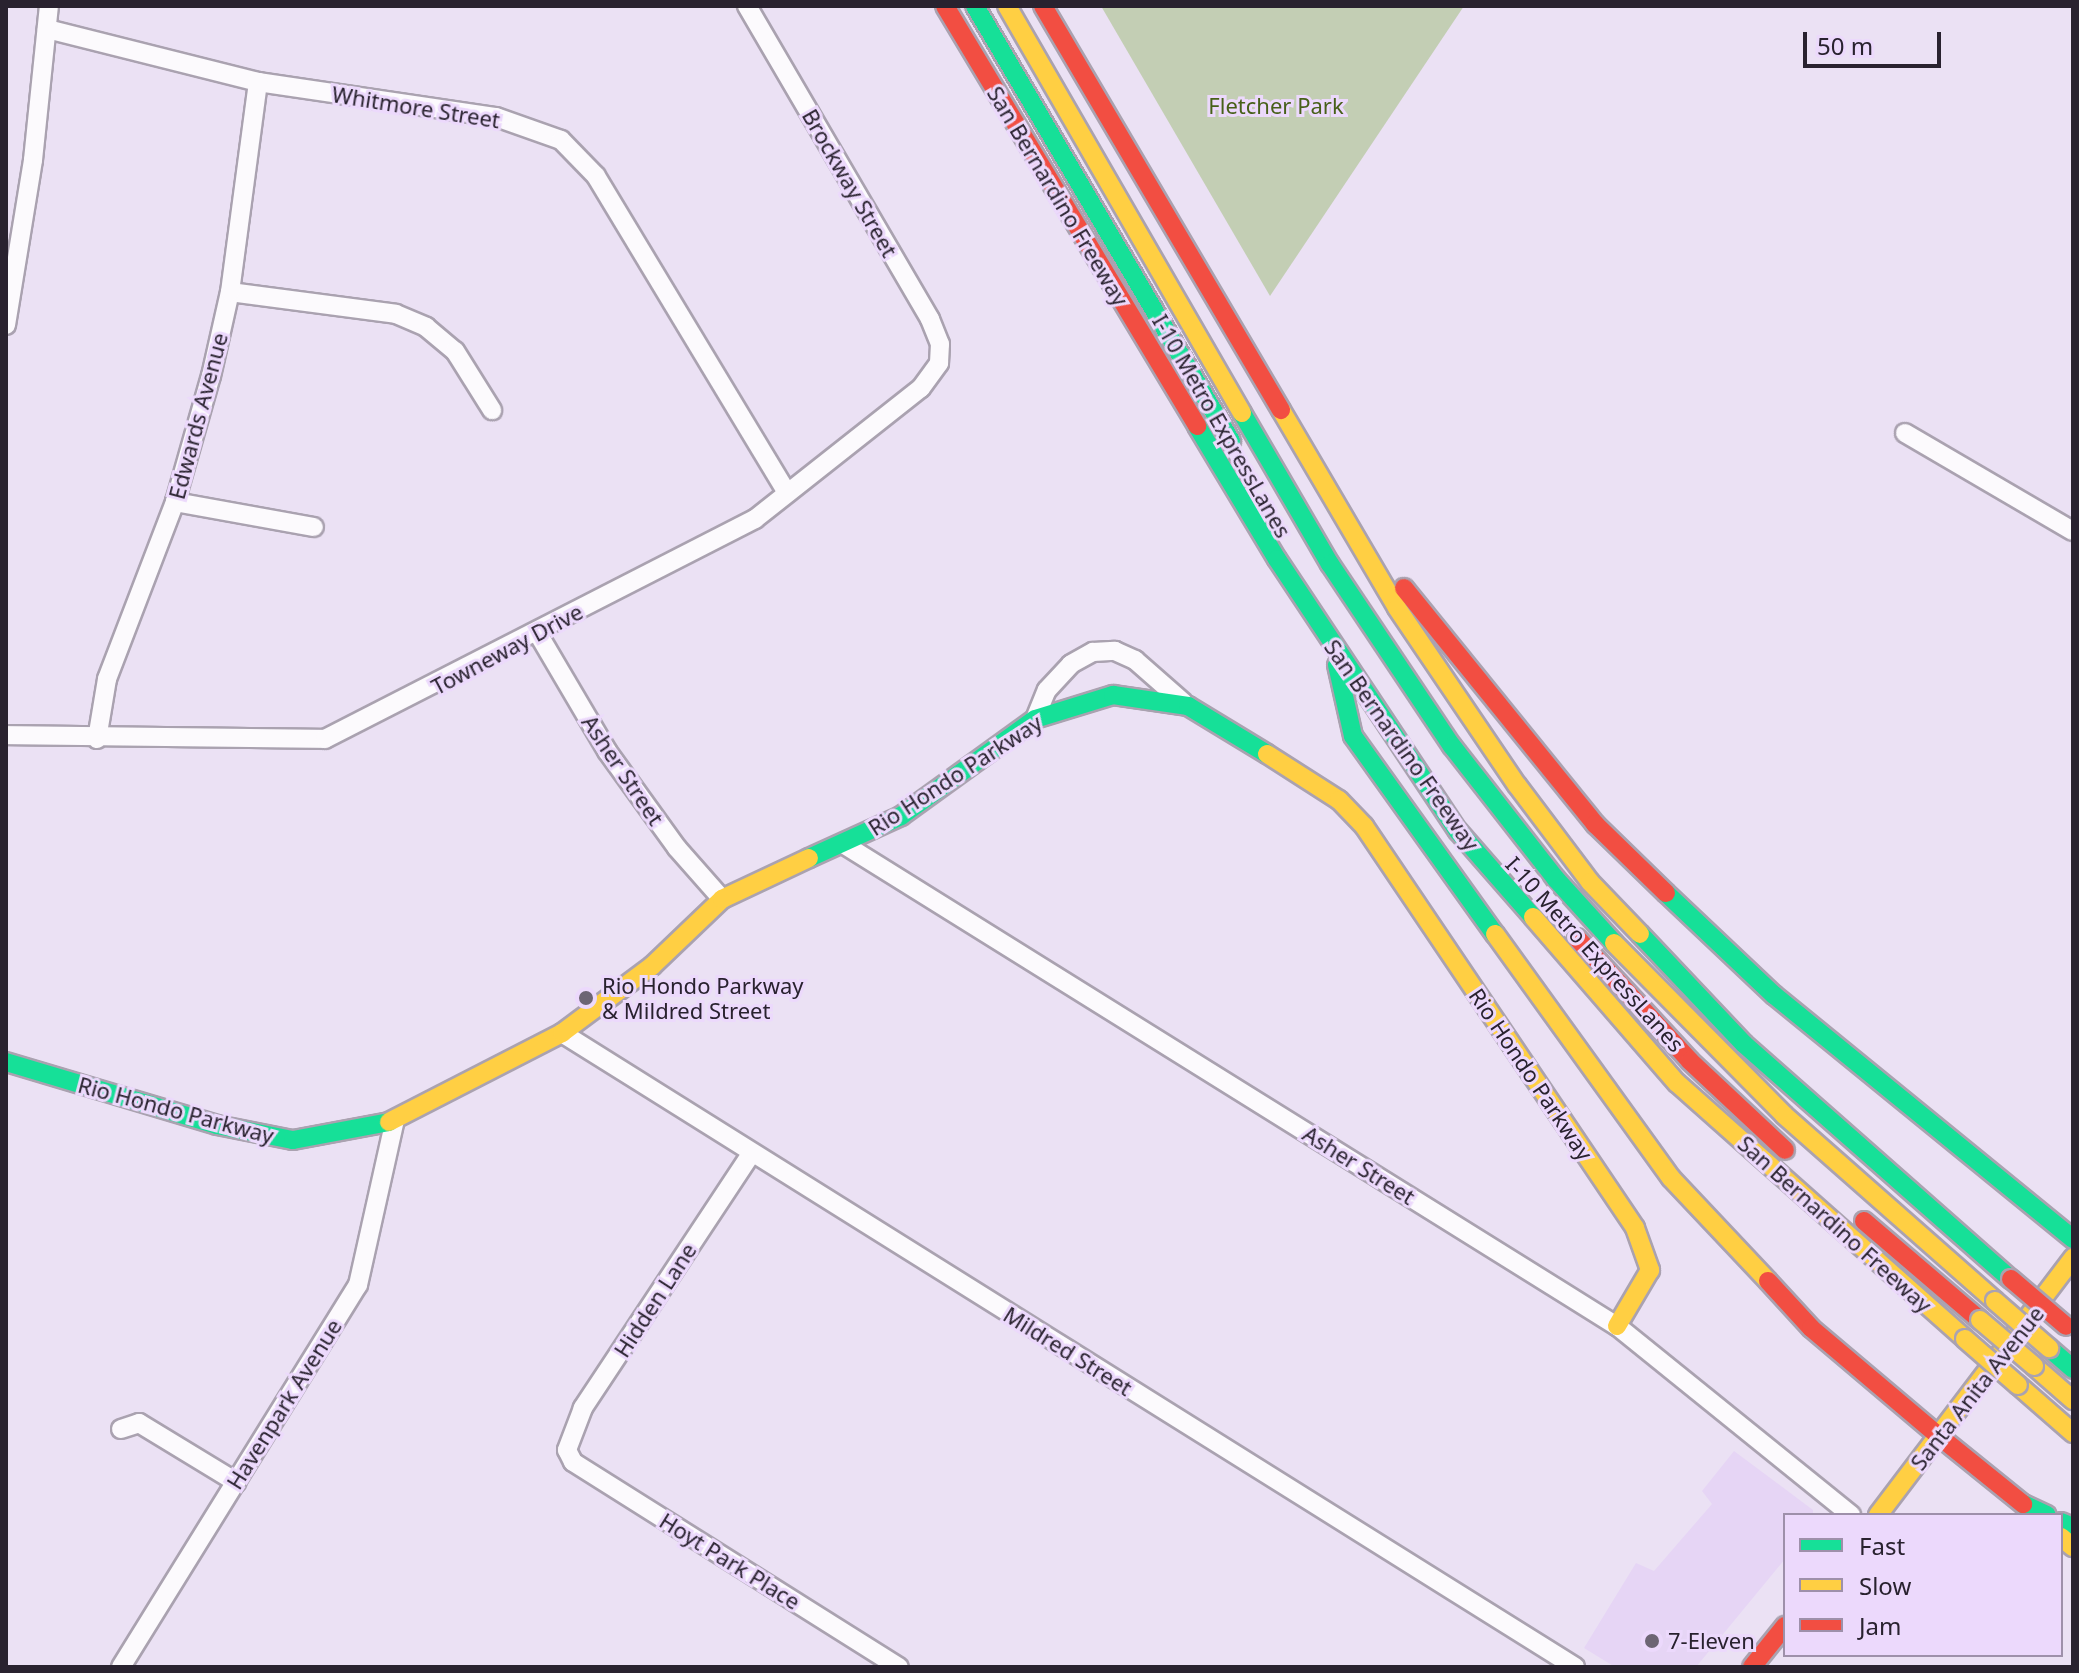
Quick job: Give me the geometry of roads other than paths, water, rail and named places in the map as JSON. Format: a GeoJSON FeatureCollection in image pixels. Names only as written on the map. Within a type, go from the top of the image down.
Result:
{"type":"FeatureCollection","features":[{"type":"Feature","properties":{"kind":"main road","name":"San Bernardino Freeway"},"geometry":{"type":"LineString","coordinates":[[945,6],[1332,646],[1458,831],[1611,1012],[1677,1083],[2073,1433]]}},
{"type":"Feature","properties":{"kind":"main road","name":"I-10 Metro ExpressLanes"},"geometry":{"type":"LineString","coordinates":[[975,6],[1244,463]]}},
{"type":"Feature","properties":{"kind":"main road","name":"I-10 Metro ExpressLanes"},"geometry":{"type":"LineString","coordinates":[[1007,6],[1330,564],[1452,746],[1556,879],[1671,1006],[1784,1115],[2073,1369]]}},
{"type":"Feature","properties":{"kind":"main road"},"geometry":{"type":"LineString","coordinates":[[1043,9],[1364,556],[1517,785],[1590,882],[1744,1044],[2070,1329]]}},
{"type":"Feature","properties":{"kind":"main road","name":"I-10 Metro ExpressLanes"},"geometry":{"type":"LineString","coordinates":[[1282,528],[1386,693],[1455,790]]}},
{"type":"Feature","properties":{"kind":"main road"},"geometry":{"type":"LineString","coordinates":[[1364,556],[1411,593],[1595,824],[1687,914],[1774,995],[2073,1239]]}},
{"type":"Feature","properties":{"kind":"main road"},"geometry":{"type":"LineString","coordinates":[[1332,646],[1353,736],[1619,1111],[1671,1178],[1811,1328],[2030,1509]]}},
{"type":"Feature","properties":{"kind":"main road","name":"Rio Hondo Parkway"},"geometry":{"type":"LineString","coordinates":[[6,1062],[217,1125],[293,1140],[361,1131],[395,1120],[562,1033],[652,966],[722,899],[845,845],[901,816],[1035,719],[1113,695],[1188,706],[1339,800],[1406,886],[1635,1228],[1650,1270],[1617,1326]]}},
{"type":"Feature","properties":{"kind":"main road","name":"I-10 Metro ExpressLanes"},"geometry":{"type":"LineString","coordinates":[[1518,869],[1690,1061],[1804,1168]]}},
{"type":"Feature","properties":{"kind":"main road"},"geometry":{"type":"LineString","coordinates":[[1837,1198],[2073,1400]]}},
{"type":"Feature","properties":{"kind":"main road","name":"Santa Anita Avenue"},"geometry":{"type":"LineString","coordinates":[[1880,1513],[2073,1258]]}},
{"type":"Feature","properties":{"kind":"main road"},"geometry":{"type":"LineString","coordinates":[[1752,1667],[1783,1628]]}},
{"type":"Feature","properties":{"kind":"street"},"geometry":{"type":"LineString","coordinates":[[6,325],[49,6]]}},
{"type":"Feature","properties":{"kind":"street","name":"Brockway Street"},"geometry":{"type":"LineString","coordinates":[[747,6],[930,319],[940,344],[939,363]]}},
{"type":"Feature","properties":{"kind":"street","name":"Whitmore Street"},"geometry":{"type":"LineString","coordinates":[[47,29],[258,82],[496,117],[561,140],[596,176],[787,493]]}},
{"type":"Feature","properties":{"kind":"street","name":"Edwards Avenue"},"geometry":{"type":"LineString","coordinates":[[97,739],[107,679],[175,502],[230,292],[258,82]]}},
{"type":"Feature","properties":{"kind":"street"},"geometry":{"type":"LineString","coordinates":[[230,292],[396,314],[426,327],[455,351],[492,410]]}},
{"type":"Feature","properties":{"kind":"street","name":"Towneway Drive"},"geometry":{"type":"LineString","coordinates":[[6,735],[97,739],[325,739],[755,519],[921,388],[939,363]]}},
{"type":"Feature","properties":{"kind":"street"},"geometry":{"type":"LineString","coordinates":[[1905,433],[2073,531]]}},
{"type":"Feature","properties":{"kind":"street"},"geometry":{"type":"LineString","coordinates":[[175,502],[314,527]]}},
{"type":"Feature","properties":{"kind":"street","name":"Asher Street"},"geometry":{"type":"LineString","coordinates":[[537,632],[607,751],[677,848],[722,899]]}},
{"type":"Feature","properties":{"kind":"street"},"geometry":{"type":"LineString","coordinates":[[1035,719],[1047,690],[1071,664],[1104,651],[1135,660],[1188,706]]}},
{"type":"Feature","properties":{"kind":"street","name":"Asher Street"},"geometry":{"type":"LineString","coordinates":[[845,845],[1617,1326],[1849,1513]]}},
{"type":"Feature","properties":{"kind":"street","name":"Mildred Street"},"geometry":{"type":"LineString","coordinates":[[562,1033],[1575,1667]]}},
{"type":"Feature","properties":{"kind":"street","name":"Havenpark Avenue"},"geometry":{"type":"LineString","coordinates":[[121,1667],[358,1285],[395,1120]]}},
{"type":"Feature","properties":{"kind":"street","name":"Hidden Lane"},"geometry":{"type":"LineString","coordinates":[[567,1450],[583,1408],[751,1154]]}},
{"type":"Feature","properties":{"kind":"street"},"geometry":{"type":"LineString","coordinates":[[121,1429],[139,1423],[236,1482]]}},
{"type":"Feature","properties":{"kind":"street","name":"Hoyt Park Place"},"geometry":{"type":"LineString","coordinates":[[567,1450],[573,1462],[899,1667]]}},
{"type":"Feature","properties":{"kind":"place","name":"Rio Hondo Parkway & Mildred Street"},"geometry":{"type":"Point","coordinates":[586,998]}},
{"type":"Feature","properties":{"kind":"place","name":"7-Eleven"},"geometry":{"type":"Point","coordinates":[1652,1641]}},
{"type":"Feature","properties":{"kind":"park label","name":"Fletcher Park"},"geometry":{"type":"Point","coordinates":[1276,106]}}]}
